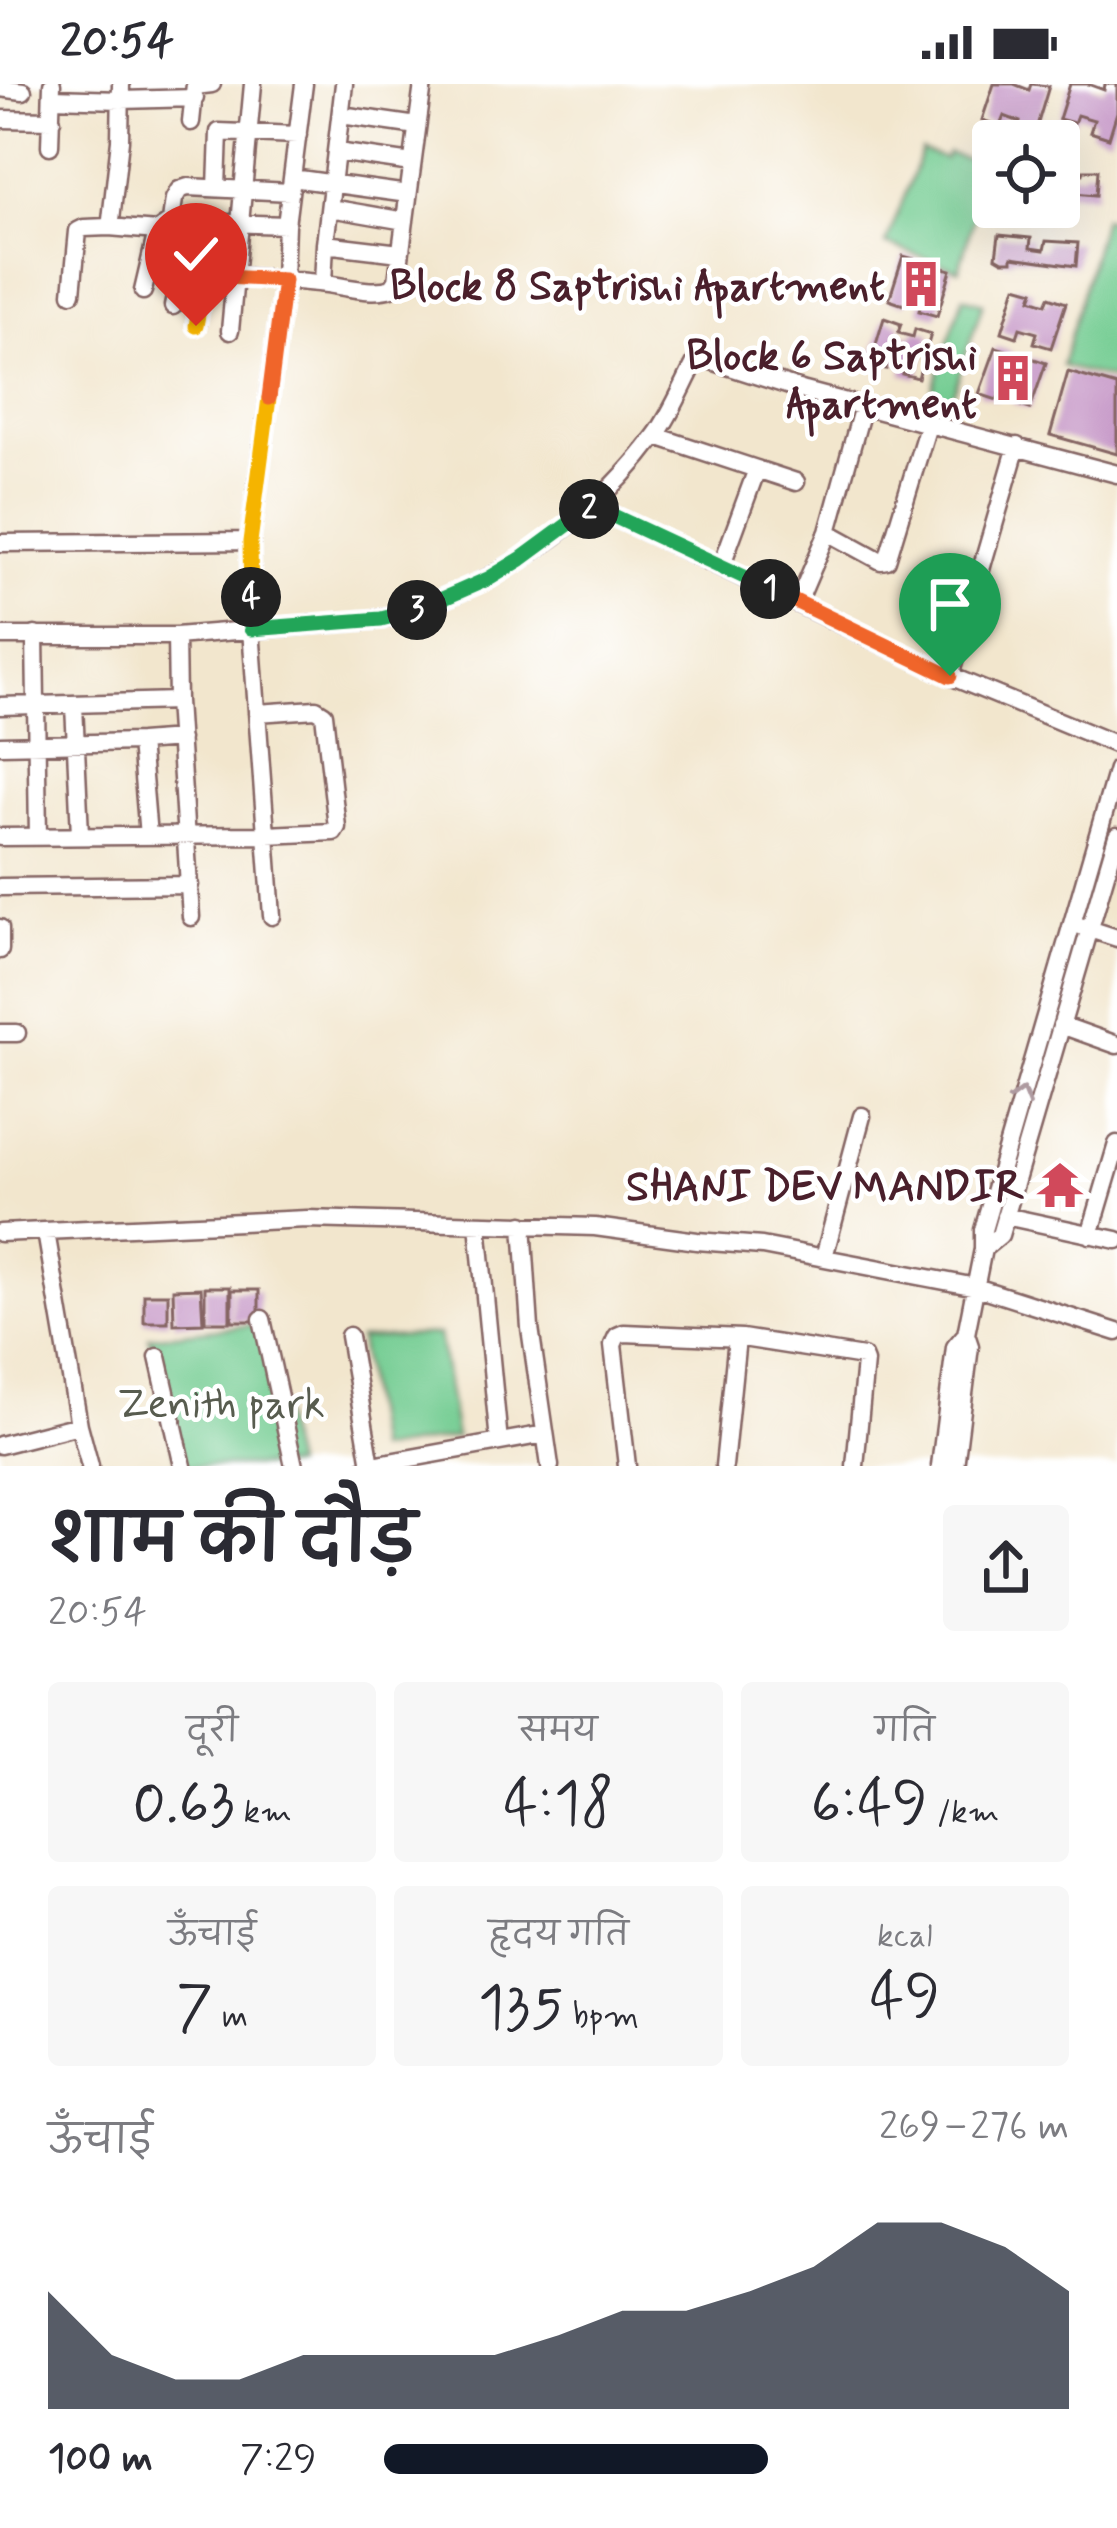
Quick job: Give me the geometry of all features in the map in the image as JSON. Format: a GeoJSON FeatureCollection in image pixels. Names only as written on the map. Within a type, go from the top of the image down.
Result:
{"type":"FeatureCollection","features":[{"type":"Feature","properties":{"kind":"street"},"geometry":{"type":"LineString","coordinates":[[50,146],[52,91],[195,89],[212,84]]}},
{"type":"Feature","properties":{"kind":"street"},"geometry":{"type":"LineString","coordinates":[[230,331],[253,84]]}},
{"type":"Feature","properties":{"kind":"street"},"geometry":{"type":"LineString","coordinates":[[272,916],[251,629],[250,542],[304,84]]}},
{"type":"Feature","properties":{"kind":"street"},"geometry":{"type":"LineString","coordinates":[[323,283],[344,84]]}},
{"type":"Feature","properties":{"kind":"street"},"geometry":{"type":"LineString","coordinates":[[151,260],[236,276],[382,291],[392,288],[397,280],[423,84]]}},
{"type":"Feature","properties":{"kind":"street"},"geometry":{"type":"LineString","coordinates":[[0,88],[23,91]]}},
{"type":"Feature","properties":{"kind":"street"},"geometry":{"type":"LineString","coordinates":[[191,122],[195,89]]}},
{"type":"Feature","properties":{"kind":"street"},"geometry":{"type":"LineString","coordinates":[[110,227],[121,92]]}},
{"type":"Feature","properties":{"kind":"street"},"geometry":{"type":"LineString","coordinates":[[341,116],[417,127]]}},
{"type":"Feature","properties":{"kind":"street"},"geometry":{"type":"LineString","coordinates":[[0,119],[52,120]]}},
{"type":"Feature","properties":{"kind":"street"},"geometry":{"type":"LineString","coordinates":[[217,188],[219,132],[298,135]]}},
{"type":"Feature","properties":{"kind":"street"},"geometry":{"type":"LineString","coordinates":[[337,152],[412,163]]}},
{"type":"Feature","properties":{"kind":"street"},"geometry":{"type":"LineString","coordinates":[[143,291],[179,190],[333,184],[408,194]]}},
{"type":"Feature","properties":{"kind":"street"},"geometry":{"type":"LineString","coordinates":[[330,208],[404,221]]}},
{"type":"Feature","properties":{"kind":"street"},"geometry":{"type":"LineString","coordinates":[[196,326],[194,271],[205,223]]}},
{"type":"Feature","properties":{"kind":"street"},"geometry":{"type":"LineString","coordinates":[[72,293],[79,231],[84,228],[286,225]]}},
{"type":"Feature","properties":{"kind":"street"},"geometry":{"type":"LineString","coordinates":[[325,244],[400,253]]}},
{"type":"Feature","properties":{"kind":"street"},"geometry":{"type":"LineString","coordinates":[[173,306],[194,271]]}},
{"type":"Feature","properties":{"kind":"street"},"geometry":{"type":"LineString","coordinates":[[0,636],[176,636],[381,619],[414,611],[490,578],[592,506],[656,436],[696,361],[702,358],[1117,473]]}},
{"type":"Feature","properties":{"kind":"street"},"geometry":{"type":"LineString","coordinates":[[798,602],[828,532],[863,406]]}},
{"type":"Feature","properties":{"kind":"street"},"geometry":{"type":"LineString","coordinates":[[828,532],[887,560],[929,422]]}},
{"type":"Feature","properties":{"kind":"street"},"geometry":{"type":"LineString","coordinates":[[656,436],[796,482]]}},
{"type":"Feature","properties":{"kind":"street"},"geometry":{"type":"LineString","coordinates":[[950,676],[1017,446]]}},
{"type":"Feature","properties":{"kind":"street"},"geometry":{"type":"LineString","coordinates":[[721,567],[757,469]]}},
{"type":"Feature","properties":{"kind":"street"},"geometry":{"type":"LineString","coordinates":[[592,506],[950,676],[1117,745]]}},
{"type":"Feature","properties":{"kind":"street"},"geometry":{"type":"LineString","coordinates":[[0,543],[250,542]]}},
{"type":"Feature","properties":{"kind":"street"},"geometry":{"type":"LineString","coordinates":[[35,635],[38,837]]}},
{"type":"Feature","properties":{"kind":"street"},"geometry":{"type":"LineString","coordinates":[[176,636],[191,917]]}},
{"type":"Feature","properties":{"kind":"street"},"geometry":{"type":"LineString","coordinates":[[0,706],[177,700]]}},
{"type":"Feature","properties":{"kind":"street"},"geometry":{"type":"LineString","coordinates":[[74,705],[80,834]]}},
{"type":"Feature","properties":{"kind":"street"},"geometry":{"type":"LineString","coordinates":[[0,836],[331,834],[337,827],[324,714],[316,709],[257,713]]}},
{"type":"Feature","properties":{"kind":"street"},"geometry":{"type":"LineString","coordinates":[[0,745],[180,740]]}},
{"type":"Feature","properties":{"kind":"street"},"geometry":{"type":"LineString","coordinates":[[140,742],[148,836]]}},
{"type":"Feature","properties":{"kind":"street"},"geometry":{"type":"LineString","coordinates":[[983,1250],[1000,1235],[1061,1025],[1117,769]]}},
{"type":"Feature","properties":{"kind":"street"},"geometry":{"type":"LineString","coordinates":[[940,1466],[955,1347],[965,1334],[976,1287],[982,1230],[1081,926],[1117,836]]}},
{"type":"Feature","properties":{"kind":"street"},"geometry":{"type":"LineString","coordinates":[[0,887],[190,885]]}},
{"type":"Feature","properties":{"kind":"street"},"geometry":{"type":"LineString","coordinates":[[1081,926],[1117,938]]}},
{"type":"Feature","properties":{"kind":"street"},"geometry":{"type":"LineString","coordinates":[[0,928],[0,950]]}},
{"type":"Feature","properties":{"kind":"street"},"geometry":{"type":"LineString","coordinates":[[1061,1025],[1117,1045]]}},
{"type":"Feature","properties":{"kind":"street"},"geometry":{"type":"LineString","coordinates":[[824,1257],[862,1116]]}},
{"type":"Feature","properties":{"kind":"street"},"geometry":{"type":"LineString","coordinates":[[1090,1234],[1117,1144]]}},
{"type":"Feature","properties":{"kind":"street"},"geometry":{"type":"LineString","coordinates":[[1005,1216],[1117,1240]]}},
{"type":"Feature","properties":{"kind":"street"},"geometry":{"type":"LineString","coordinates":[[0,1233],[307,1219],[595,1227],[762,1246],[976,1287],[1117,1332]]}},
{"type":"Feature","properties":{"kind":"street"},"geometry":{"type":"LineString","coordinates":[[478,1224],[500,1442]]}},
{"type":"Feature","properties":{"kind":"street"},"geometry":{"type":"LineString","coordinates":[[523,1224],[530,1328],[550,1466]]}},
{"type":"Feature","properties":{"kind":"street"},"geometry":{"type":"LineString","coordinates":[[46,1232],[90,1466]]}},
{"type":"Feature","properties":{"kind":"street"},"geometry":{"type":"LineString","coordinates":[[262,1319],[295,1466]]}},
{"type":"Feature","properties":{"kind":"street"},"geometry":{"type":"LineString","coordinates":[[627,1466],[613,1346],[614,1339],[624,1333],[736,1338],[860,1356],[865,1359],[855,1466]]}},
{"type":"Feature","properties":{"kind":"street"},"geometry":{"type":"LineString","coordinates":[[955,1466],[970,1346],[965,1334]]}},
{"type":"Feature","properties":{"kind":"street"},"geometry":{"type":"LineString","coordinates":[[349,1336],[379,1465],[545,1434]]}},
{"type":"Feature","properties":{"kind":"street"},"geometry":{"type":"LineString","coordinates":[[724,1466],[736,1338]]}},
{"type":"Feature","properties":{"kind":"street"},"geometry":{"type":"LineString","coordinates":[[158,1357],[182,1466]]}},
{"type":"Feature","properties":{"kind":"street"},"geometry":{"type":"LineString","coordinates":[[0,1445],[79,1425]]}},
{"type":"Feature","properties":{"kind":"green space"},"geometry":{"type":"Polygon","coordinates":[[[922,151],[972,161],[972,223],[959,270],[886,244],[922,151]]]}},
{"type":"Feature","properties":{"kind":"green space"},"geometry":{"type":"Polygon","coordinates":[[[1103,218],[1117,222],[1117,381],[1062,366],[1103,218]]]}},
{"type":"Feature","properties":{"kind":"green space"},"geometry":{"type":"Polygon","coordinates":[[[963,297],[983,303],[949,406],[929,400],[963,297]]]}},
{"type":"Feature","properties":{"kind":"green space","name":"Zenith park"},"geometry":{"type":"Polygon","coordinates":[[[261,1324],[293,1466],[178,1466],[149,1337],[261,1324]]]}},
{"type":"Feature","properties":{"kind":"green space"},"geometry":{"type":"Polygon","coordinates":[[[439,1334],[456,1437],[376,1451],[359,1339],[439,1334]]]}},
{"type":"Feature","properties":{"kind":"building"},"geometry":{"type":"Polygon","coordinates":[[[994,84],[1029,90],[1031,84],[1049,86],[1039,120],[1004,116],[1002,120],[982,120],[994,84]]]}},
{"type":"Feature","properties":{"kind":"building"},"geometry":{"type":"Polygon","coordinates":[[[1070,84],[1104,90],[1105,84],[1117,84],[1117,112],[1109,138],[1090,132],[1094,120],[1077,115],[1075,120],[1059,119],[1070,84]]]}},
{"type":"Feature","properties":{"kind":"building"},"geometry":{"type":"Polygon","coordinates":[[[1084,170],[1098,170],[1096,195],[1080,194],[1084,170]]]}},
{"type":"Feature","properties":{"kind":"building"},"geometry":{"type":"Polygon","coordinates":[[[999,235],[1031,238],[1030,248],[1044,250],[1046,241],[1078,243],[1076,266],[1012,257],[1012,261],[1003,261],[996,257],[999,235]]]}},
{"type":"Feature","properties":{"kind":"building","name":"Block 8 Saptrishi Apartment"},"geometry":{"type":"Polygon","coordinates":[[[903,256],[918,260],[916,268],[932,272],[934,265],[951,270],[937,316],[919,311],[922,300],[907,296],[904,305],[889,300],[903,256]]]}},
{"type":"Feature","properties":{"kind":"building"},"geometry":{"type":"Polygon","coordinates":[[[1016,286],[1034,291],[1031,299],[1046,304],[1049,297],[1066,303],[1051,348],[1034,343],[1037,333],[1020,328],[1017,337],[1002,332],[1016,286]]]}},
{"type":"Feature","properties":{"kind":"building"},"geometry":{"type":"Polygon","coordinates":[[[884,318],[901,324],[898,333],[913,337],[915,329],[931,334],[918,378],[902,374],[905,365],[888,360],[886,369],[870,364],[884,318]]]}},
{"type":"Feature","properties":{"kind":"building","name":"Block 6 Saptrishi Apartment"},"geometry":{"type":"Polygon","coordinates":[[[996,347],[1012,352],[1009,360],[1028,366],[1031,358],[1046,363],[1030,409],[1012,403],[1015,394],[1001,390],[997,400],[979,394],[996,347]]]}},
{"type":"Feature","properties":{"kind":"building"},"geometry":{"type":"Polygon","coordinates":[[[1068,372],[1117,386],[1117,454],[1050,435],[1068,372]]]}},
{"type":"Feature","properties":{"kind":"building"},"geometry":{"type":"Polygon","coordinates":[[[205,1287],[230,1287],[230,1322],[205,1322],[205,1287]]]}},
{"type":"Feature","properties":{"kind":"building"},"geometry":{"type":"Polygon","coordinates":[[[201,1288],[203,1323],[174,1324],[173,1289],[201,1288]]]}},
{"type":"Feature","properties":{"kind":"building"},"geometry":{"type":"Polygon","coordinates":[[[232,1290],[259,1290],[259,1321],[232,1321],[232,1290]]]}},
{"type":"Feature","properties":{"kind":"building"},"geometry":{"type":"Polygon","coordinates":[[[144,1294],[168,1294],[168,1322],[144,1322],[144,1294]]]}},
{"type":"Feature","properties":{"kind":"place","name":"Block 8 Saptrishi Apartment"},"geometry":{"type":"Point","coordinates":[921,284]}},
{"type":"Feature","properties":{"kind":"place","name":"Block 6 Saptrishi Apartment"},"geometry":{"type":"Point","coordinates":[1013,378]}},
{"type":"Feature","properties":{"kind":"place","name":"SHANI DEV MANDIR"},"geometry":{"type":"Point","coordinates":[1060,1185]}},
{"type":"Feature","properties":{"kind":"route"},"geometry":{"type":"LineString","coordinates":[[196,326],[206,274],[284,280],[250,542],[251,629],[381,619],[414,611],[490,578],[592,506],[950,676]]}}]}
